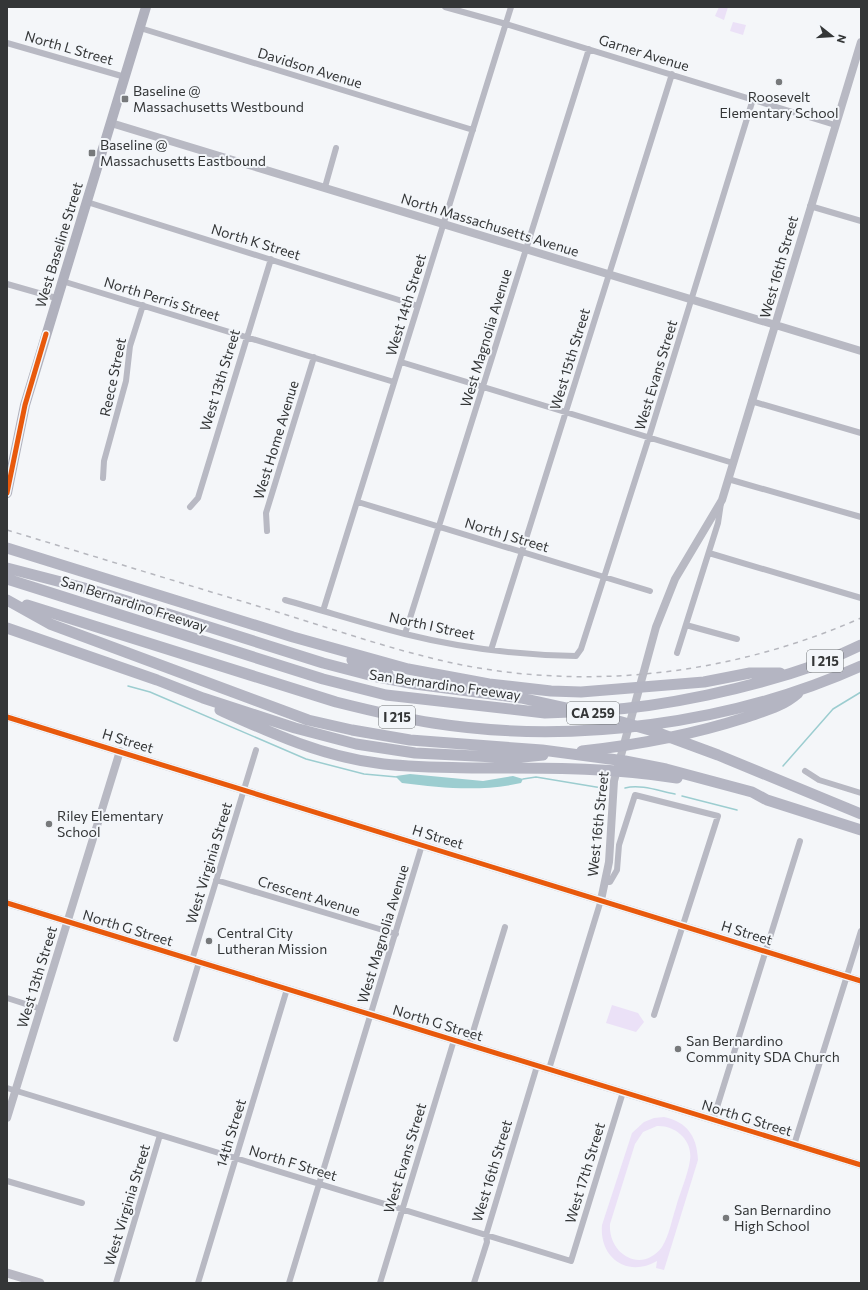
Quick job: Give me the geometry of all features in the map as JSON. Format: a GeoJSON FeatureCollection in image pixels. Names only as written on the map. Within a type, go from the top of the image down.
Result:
{"type":"FeatureCollection","features":[{"type":"Feature","properties":{"kind":"highway"},"geometry":{"type":"LineString","coordinates":[[7,548],[293,637],[422,672],[489,684],[551,691],[589,692],[704,682],[750,673],[788,674]]}},
{"type":"Feature","properties":{"kind":"highway"},"geometry":{"type":"LineString","coordinates":[[7,568],[92,590],[323,663],[373,676],[415,684]]}},
{"type":"Feature","properties":{"kind":"highway","name":"San Bernardino Freeway"},"geometry":{"type":"LineString","coordinates":[[7,579],[323,679],[386,695],[545,713],[620,710],[713,694],[788,674],[817,664],[861,645]]}},
{"type":"Feature","properties":{"kind":"highway"},"geometry":{"type":"LineString","coordinates":[[7,599],[50,624],[308,720],[352,730],[410,740],[542,750],[624,761],[680,773],[752,792],[767,800]]}},
{"type":"Feature","properties":{"kind":"highway","name":"I 215"},"geometry":{"type":"LineString","coordinates":[[7,599],[336,702],[384,714],[480,729],[530,731],[631,726],[674,720],[722,711],[800,691],[861,666]]}},
{"type":"Feature","properties":{"kind":"highway"},"geometry":{"type":"LineString","coordinates":[[7,628],[157,680],[203,698],[295,728],[356,744],[415,753],[513,758],[622,746],[708,730],[786,703],[800,691]]}},
{"type":"Feature","properties":{"kind":"highway"},"geometry":{"type":"LineString","coordinates":[[293,637],[415,684]]}},
{"type":"Feature","properties":{"kind":"highway","name":"CA 259"},"geometry":{"type":"LineString","coordinates":[[415,684],[520,698],[594,714],[653,732],[718,755],[861,814]]}},
{"type":"Feature","properties":{"kind":"highway"},"geometry":{"type":"LineString","coordinates":[[203,698],[205,704],[299,744],[337,756],[410,767],[591,769],[633,771],[678,779],[753,798],[767,800],[861,830]]}},
{"type":"Feature","properties":{"kind":"main road","name":"West Baseline Street"},"geometry":{"type":"LineString","coordinates":[[7,493],[25,405],[56,298],[87,202],[146,7]]}},
{"type":"Feature","properties":{"kind":"main road"},"geometry":{"type":"LineString","coordinates":[[7,1273],[40,1283]]}},
{"type":"Feature","properties":{"kind":"street","name":"Garner Avenue"},"geometry":{"type":"LineString","coordinates":[[445,7],[672,74],[835,125]]}},
{"type":"Feature","properties":{"kind":"street","name":"West 14th Street"},"geometry":{"type":"LineString","coordinates":[[323,610],[512,7]]}},
{"type":"Feature","properties":{"kind":"street","name":"Davidson Avenue"},"geometry":{"type":"LineString","coordinates":[[140,28],[473,130]]}},
{"type":"Feature","properties":{"kind":"street","name":"West 16th Street"},"geometry":{"type":"LineString","coordinates":[[677,653],[718,523],[728,479],[751,401],[776,325],[810,206],[835,125],[859,55],[861,42]]}},
{"type":"Feature","properties":{"kind":"street","name":"North L Street"},"geometry":{"type":"LineString","coordinates":[[7,43],[125,77]]}},
{"type":"Feature","properties":{"kind":"street","name":"West Magnolia Avenue"},"geometry":{"type":"LineString","coordinates":[[405,634],[484,387],[589,49]]}},
{"type":"Feature","properties":{"kind":"street","name":"West 15th Street"},"geometry":{"type":"LineString","coordinates":[[491,650],[672,74]]}},
{"type":"Feature","properties":{"kind":"street","name":"West Evans Street"},"geometry":{"type":"LineString","coordinates":[[576,656],[581,649],[649,437],[753,99]]}},
{"type":"Feature","properties":{"kind":"street","name":"North Massachusetts Avenue"},"geometry":{"type":"LineString","coordinates":[[111,123],[861,351]]}},
{"type":"Feature","properties":{"kind":"street"},"geometry":{"type":"LineString","coordinates":[[324,187],[336,148]]}},
{"type":"Feature","properties":{"kind":"street","name":"North K Street"},"geometry":{"type":"LineString","coordinates":[[87,202],[418,306]]}},
{"type":"Feature","properties":{"kind":"street"},"geometry":{"type":"LineString","coordinates":[[810,206],[861,221]]}},
{"type":"Feature","properties":{"kind":"street","name":"West 13th Street"},"geometry":{"type":"LineString","coordinates":[[190,507],[198,498],[271,259]]}},
{"type":"Feature","properties":{"kind":"street","name":"North Perris Street"},"geometry":{"type":"LineString","coordinates":[[62,280],[394,382]]}},
{"type":"Feature","properties":{"kind":"street"},"geometry":{"type":"LineString","coordinates":[[7,284],[56,298]]}},
{"type":"Feature","properties":{"kind":"street","name":"Reece Street"},"geometry":{"type":"LineString","coordinates":[[102,478],[104,461],[126,381],[130,346],[143,305]]}},
{"type":"Feature","properties":{"kind":"street","name":"West Home Avenue"},"geometry":{"type":"LineString","coordinates":[[266,531],[266,513],[314,357]]}},
{"type":"Feature","properties":{"kind":"street"},"geometry":{"type":"LineString","coordinates":[[401,362],[733,463]]}},
{"type":"Feature","properties":{"kind":"street"},"geometry":{"type":"LineString","coordinates":[[751,401],[861,433]]}},
{"type":"Feature","properties":{"kind":"street"},"geometry":{"type":"LineString","coordinates":[[728,479],[861,517]]}},
{"type":"Feature","properties":{"kind":"street","name":"West 16th Street"},"geometry":{"type":"LineString","coordinates":[[549,1069],[601,900],[609,862],[611,814],[617,767],[656,627],[675,579],[722,500]]}},
{"type":"Feature","properties":{"kind":"street","name":"North J Street"},"geometry":{"type":"LineString","coordinates":[[358,502],[650,591]]}},
{"type":"Feature","properties":{"kind":"street"},"geometry":{"type":"LineString","coordinates":[[709,553],[861,598]]}},
{"type":"Feature","properties":{"kind":"street","name":"North I Street"},"geometry":{"type":"LineString","coordinates":[[285,600],[405,634],[491,650],[538,656],[576,656]]}},
{"type":"Feature","properties":{"kind":"street"},"geometry":{"type":"LineString","coordinates":[[686,625],[737,639]]}},
{"type":"Feature","properties":{"kind":"street","name":"H Street"},"geometry":{"type":"LineString","coordinates":[[7,717],[861,981]]}},
{"type":"Feature","properties":{"kind":"street","name":"West Virginia Street"},"geometry":{"type":"LineString","coordinates":[[176,1039],[216,880],[256,750]]}},
{"type":"Feature","properties":{"kind":"street","name":"West 13th Street"},"geometry":{"type":"LineString","coordinates":[[7,1118],[120,751]]}},
{"type":"Feature","properties":{"kind":"street"},"geometry":{"type":"LineString","coordinates":[[804,771],[819,780],[861,793]]}},
{"type":"Feature","properties":{"kind":"street"},"geometry":{"type":"LineString","coordinates":[[605,882],[612,880],[617,870],[619,845],[635,795],[718,816],[684,926],[654,1015]]}},
{"type":"Feature","properties":{"kind":"street"},"geometry":{"type":"LineString","coordinates":[[713,1120],[800,840]]}},
{"type":"Feature","properties":{"kind":"street","name":"West Magnolia Avenue"},"geometry":{"type":"LineString","coordinates":[[289,1283],[422,845]]}},
{"type":"Feature","properties":{"kind":"street","name":"Crescent Avenue"},"geometry":{"type":"LineString","coordinates":[[216,880],[396,934]]}},
{"type":"Feature","properties":{"kind":"street","name":"North G Street"},"geometry":{"type":"LineString","coordinates":[[7,903],[861,1165]]}},
{"type":"Feature","properties":{"kind":"street"},"geometry":{"type":"LineString","coordinates":[[469,1045],[505,927]]}},
{"type":"Feature","properties":{"kind":"street"},"geometry":{"type":"LineString","coordinates":[[794,1145],[861,931]]}},
{"type":"Feature","properties":{"kind":"street","name":"14th Street"},"geometry":{"type":"LineString","coordinates":[[198,1283],[287,989]]}},
{"type":"Feature","properties":{"kind":"street"},"geometry":{"type":"LineString","coordinates":[[7,998],[41,1009]]}},
{"type":"Feature","properties":{"kind":"street","name":"West Evans Street"},"geometry":{"type":"LineString","coordinates":[[380,1283],[454,1040]]}},
{"type":"Feature","properties":{"kind":"street","name":"West 16th Street"},"geometry":{"type":"LineString","coordinates":[[474,1283],[487,1242],[486,1235],[537,1066]]}},
{"type":"Feature","properties":{"kind":"street","name":"North F Street"},"geometry":{"type":"LineString","coordinates":[[7,1088],[571,1261]]}},
{"type":"Feature","properties":{"kind":"street","name":"West 17th Street"},"geometry":{"type":"LineString","coordinates":[[571,1261],[623,1092]]}},
{"type":"Feature","properties":{"kind":"street","name":"West Virginia Street"},"geometry":{"type":"LineString","coordinates":[[116,1283],[160,1135]]}},
{"type":"Feature","properties":{"kind":"street"},"geometry":{"type":"LineString","coordinates":[[7,1181],[82,1203]]}},
{"type":"Feature","properties":{"kind":"shaded area"},"geometry":{"type":"Polygon","coordinates":[[[719,7],[728,7],[724,20],[715,16],[719,7]]]}},
{"type":"Feature","properties":{"kind":"shaded area"},"geometry":{"type":"Polygon","coordinates":[[[733,22],[746,25],[743,35],[730,31],[733,22]]]}},
{"type":"Feature","properties":{"kind":"shaded area"},"geometry":{"type":"Polygon","coordinates":[[[612,1005],[638,1013],[644,1022],[636,1032],[606,1023],[612,1005]]]}},
{"type":"Feature","properties":{"kind":"shaded area"},"geometry":{"type":"Polygon","coordinates":[[[664,1117],[672,1119],[685,1126],[696,1144],[698,1160],[664,1270],[656,1268],[657,1261],[646,1266],[636,1267],[626,1266],[618,1262],[610,1255],[605,1247],[602,1237],[602,1225],[632,1133],[644,1122],[654,1118],[664,1117]],[[657,1126],[643,1132],[635,1144],[610,1224],[614,1244],[620,1252],[636,1260],[645,1259],[654,1255],[662,1247],[668,1233],[689,1166],[690,1153],[686,1140],[676,1131],[664,1126],[657,1126]]]}},
{"type":"Feature","properties":{"kind":"water"},"geometry":{"type":"Polygon","coordinates":[[[410,774],[483,781],[513,776],[523,779],[521,783],[506,786],[491,788],[462,788],[402,783],[396,776],[410,774]]]}},
{"type":"Feature","properties":{"kind":"waterway"},"geometry":{"type":"LineString","coordinates":[[128,686],[150,692],[306,759],[364,774],[397,777]]}},
{"type":"Feature","properties":{"kind":"waterway"},"geometry":{"type":"LineString","coordinates":[[783,766],[833,709],[861,692]]}},
{"type":"Feature","properties":{"kind":"waterway"},"geometry":{"type":"LineString","coordinates":[[523,779],[536,777],[602,788]]}},
{"type":"Feature","properties":{"kind":"waterway"},"geometry":{"type":"LineString","coordinates":[[625,788],[644,787],[675,794]]}},
{"type":"Feature","properties":{"kind":"waterway"},"geometry":{"type":"LineString","coordinates":[[682,796],[737,810]]}},
{"type":"Feature","properties":{"kind":"railway"},"geometry":{"type":"LineString","coordinates":[[7,530],[391,647],[438,660],[512,673],[563,676],[614,676],[665,672],[715,664],[765,652],[813,637],[861,618]]}},
{"type":"Feature","properties":{"kind":"cycle path"},"geometry":{"type":"LineString","coordinates":[[7,493],[25,405],[46,334]]}},
{"type":"Feature","properties":{"kind":"cycle path"},"geometry":{"type":"LineString","coordinates":[[7,717],[861,981]]}},
{"type":"Feature","properties":{"kind":"cycle path"},"geometry":{"type":"LineString","coordinates":[[7,903],[861,1165]]}},
{"type":"Feature","properties":{"kind":"place","name":"Roosevelt Elementary School"},"geometry":{"type":"Point","coordinates":[779,82]}},
{"type":"Feature","properties":{"kind":"place","name":"Baseline @ Massachusetts Westbound"},"geometry":{"type":"Point","coordinates":[125,99]}},
{"type":"Feature","properties":{"kind":"place","name":"Baseline @ Massachusetts Eastbound"},"geometry":{"type":"Point","coordinates":[92,153]}},
{"type":"Feature","properties":{"kind":"place","name":"Riley Elementary School"},"geometry":{"type":"Point","coordinates":[49,824]}},
{"type":"Feature","properties":{"kind":"place","name":"Central City Lutheran Mission"},"geometry":{"type":"Point","coordinates":[209,941]}},
{"type":"Feature","properties":{"kind":"place","name":"San Bernardino Community SDA Church"},"geometry":{"type":"Point","coordinates":[678,1049]}},
{"type":"Feature","properties":{"kind":"place","name":"San Bernardino High School"},"geometry":{"type":"Point","coordinates":[726,1218]}}]}
